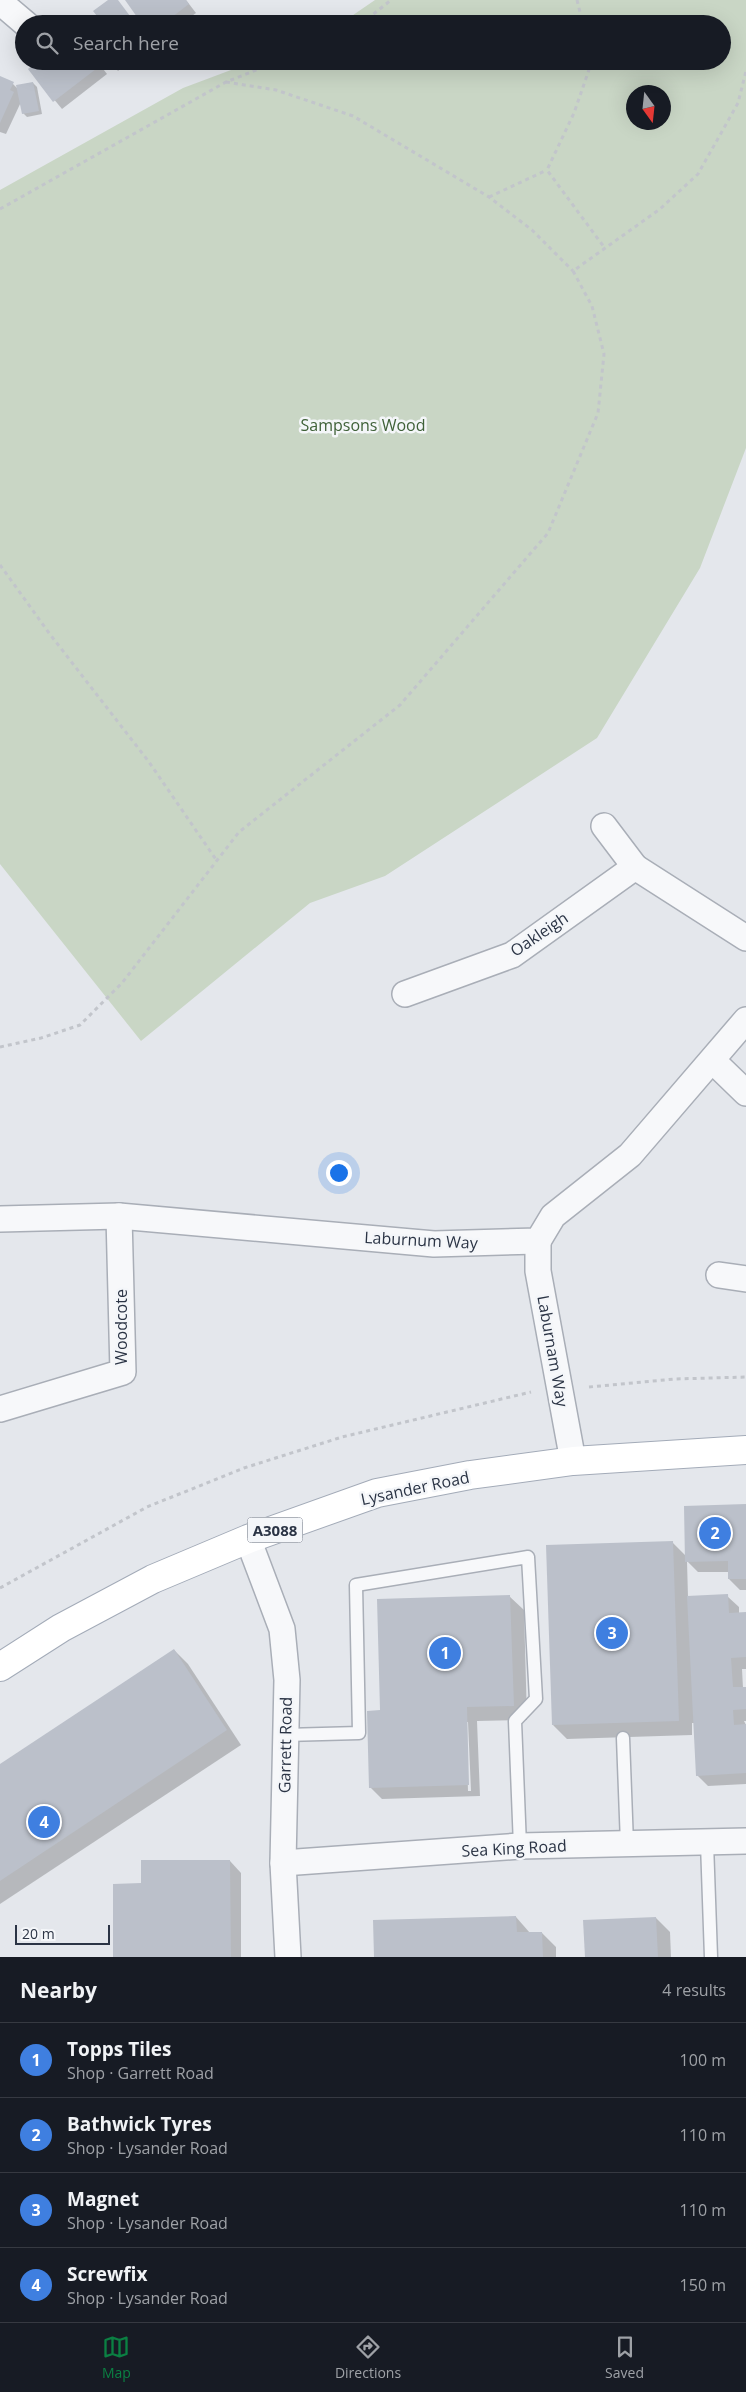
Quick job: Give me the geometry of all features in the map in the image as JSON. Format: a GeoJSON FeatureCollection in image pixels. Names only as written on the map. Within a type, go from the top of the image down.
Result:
{"type":"FeatureCollection","features":[{"type":"Feature","properties":{"kind":"main road","name":"Lysander Road"},"geometry":{"type":"LineString","coordinates":[[0,1667],[61,1628],[153,1579],[248,1539],[377,1493],[470,1475],[573,1460],[746,1450]]}},
{"type":"Feature","properties":{"kind":"street"},"geometry":{"type":"LineString","coordinates":[[0,2],[15,15]]}},
{"type":"Feature","properties":{"kind":"street"},"geometry":{"type":"LineString","coordinates":[[604,826],[635,867],[746,938]]}},
{"type":"Feature","properties":{"kind":"street","name":"Oakleigh"},"geometry":{"type":"LineString","coordinates":[[406,994],[512,955],[635,867]]}},
{"type":"Feature","properties":{"kind":"street"},"geometry":{"type":"LineString","coordinates":[[538,1242],[553,1216],[630,1155],[713,1061],[746,1020]]}},
{"type":"Feature","properties":{"kind":"street"},"geometry":{"type":"LineString","coordinates":[[713,1061],[746,1093]]}},
{"type":"Feature","properties":{"kind":"street","name":"Laburnum Way"},"geometry":{"type":"LineString","coordinates":[[0,1219],[118,1216],[434,1244],[538,1242]]}},
{"type":"Feature","properties":{"kind":"street","name":"Woodcote"},"geometry":{"type":"LineString","coordinates":[[0,1410],[122,1372],[118,1216]]}},
{"type":"Feature","properties":{"kind":"street","name":"Laburnam Way"},"geometry":{"type":"LineString","coordinates":[[538,1242],[538,1271],[573,1460]]}},
{"type":"Feature","properties":{"kind":"street"},"geometry":{"type":"LineString","coordinates":[[719,1275],[746,1279]]}},
{"type":"Feature","properties":{"kind":"street","name":"Garrett Road"},"geometry":{"type":"LineString","coordinates":[[248,1539],[282,1629],[287,1680],[283,1863],[288,1957]]}},
{"type":"Feature","properties":{"kind":"street","name":"Sea King Road"},"geometry":{"type":"LineString","coordinates":[[283,1863],[520,1846],[746,1841]]}},
{"type":"Feature","properties":{"kind":"lane"},"geometry":{"type":"LineString","coordinates":[[286,1735],[359,1734],[356,1585],[528,1557],[536,1699],[515,1720],[520,1846]]}},
{"type":"Feature","properties":{"kind":"lane"},"geometry":{"type":"LineString","coordinates":[[623,1738],[627,1844]]}},
{"type":"Feature","properties":{"kind":"lane"},"geometry":{"type":"LineString","coordinates":[[707,1843],[711,1957]]}},
{"type":"Feature","properties":{"kind":"path"},"geometry":{"type":"LineString","coordinates":[[373,15],[391,0]]}},
{"type":"Feature","properties":{"kind":"path"},"geometry":{"type":"LineString","coordinates":[[577,0],[581,15]]}},
{"type":"Feature","properties":{"kind":"path"},"geometry":{"type":"LineString","coordinates":[[0,208],[226,82],[256,70]]}},
{"type":"Feature","properties":{"kind":"path"},"geometry":{"type":"LineString","coordinates":[[489,197],[548,170],[574,113],[589,70]]}},
{"type":"Feature","properties":{"kind":"path"},"geometry":{"type":"LineString","coordinates":[[574,271],[604,247],[660,209],[698,174],[738,103],[746,71]]}},
{"type":"Feature","properties":{"kind":"path"},"geometry":{"type":"LineString","coordinates":[[0,1047],[41,1038],[80,1025],[122,984],[239,832],[400,705],[548,533],[598,413],[604,354],[592,306],[574,271],[532,230],[489,197],[353,116],[276,90],[226,82]]}},
{"type":"Feature","properties":{"kind":"path"},"geometry":{"type":"LineString","coordinates":[[548,170],[604,247]]}},
{"type":"Feature","properties":{"kind":"path"},"geometry":{"type":"LineString","coordinates":[[0,565],[149,762],[217,861]]}},
{"type":"Feature","properties":{"kind":"path"},"geometry":{"type":"LineString","coordinates":[[0,1588],[147,1507],[244,1468],[342,1437],[527,1392],[675,1379],[746,1378]]}},
{"type":"Feature","properties":{"kind":"green space","name":"Sampsons Wood"},"geometry":{"type":"Polygon","coordinates":[[[375,0],[746,0],[746,448],[700,568],[597,738],[385,876],[310,903],[141,1041],[0,864],[0,190],[183,88],[231,70],[731,70],[731,15],[353,15],[375,0]]]}},
{"type":"Feature","properties":{"kind":"building"},"geometry":{"type":"Polygon","coordinates":[[[108,0],[118,0],[129,15],[96,15],[93,11],[108,0]]]}},
{"type":"Feature","properties":{"kind":"building"},"geometry":{"type":"Polygon","coordinates":[[[125,0],[186,0],[189,4],[175,15],[136,15],[125,0]]]}},
{"type":"Feature","properties":{"kind":"building"},"geometry":{"type":"Polygon","coordinates":[[[29,70],[95,70],[53,102],[29,70]]]}},
{"type":"Feature","properties":{"kind":"building"},"geometry":{"type":"Polygon","coordinates":[[[0,76],[14,82],[10,90],[14,92],[0,123],[0,76]]]}},
{"type":"Feature","properties":{"kind":"building"},"geometry":{"type":"Polygon","coordinates":[[[33,82],[39,111],[22,114],[16,85],[33,82]]]}},
{"type":"Feature","properties":{"kind":"building"},"geometry":{"type":"Polygon","coordinates":[[[746,1504],[746,1579],[728,1579],[728,1561],[685,1562],[684,1506],[746,1504]]]}},
{"type":"Feature","properties":{"kind":"building"},"geometry":{"type":"Polygon","coordinates":[[[673,1541],[679,1721],[552,1725],[546,1545],[673,1541]]]}},
{"type":"Feature","properties":{"kind":"building"},"geometry":{"type":"Polygon","coordinates":[[[728,1594],[729,1613],[746,1612],[746,1657],[731,1658],[733,1687],[746,1687],[746,1709],[733,1710],[734,1725],[746,1724],[746,1773],[696,1776],[687,1596],[728,1594]]]}},
{"type":"Feature","properties":{"kind":"building"},"geometry":{"type":"Polygon","coordinates":[[[510,1595],[514,1706],[467,1707],[469,1785],[369,1788],[367,1711],[380,1710],[377,1599],[510,1595]]]}},
{"type":"Feature","properties":{"kind":"building"},"geometry":{"type":"Polygon","coordinates":[[[174,1649],[227,1730],[0,1881],[0,1764],[174,1649]]]}},
{"type":"Feature","properties":{"kind":"building"},"geometry":{"type":"Polygon","coordinates":[[[141,1860],[230,1860],[231,1957],[113,1957],[113,1884],[141,1883],[141,1860]]]}},
{"type":"Feature","properties":{"kind":"building"},"geometry":{"type":"Polygon","coordinates":[[[516,1916],[517,1932],[542,1932],[543,1957],[374,1957],[373,1920],[516,1916]]]}},
{"type":"Feature","properties":{"kind":"building"},"geometry":{"type":"Polygon","coordinates":[[[656,1917],[658,1957],[585,1957],[583,1920],[656,1917]]]}},
{"type":"Feature","properties":{"kind":"place","name":"Bathwick Tyres"},"geometry":{"type":"Point","coordinates":[715,1533]}},
{"type":"Feature","properties":{"kind":"place","name":"Magnet"},"geometry":{"type":"Point","coordinates":[612,1633]}},
{"type":"Feature","properties":{"kind":"place","name":"Topps Tiles"},"geometry":{"type":"Point","coordinates":[445,1653]}},
{"type":"Feature","properties":{"kind":"place","name":"Screwfix"},"geometry":{"type":"Point","coordinates":[44,1822]}}]}
